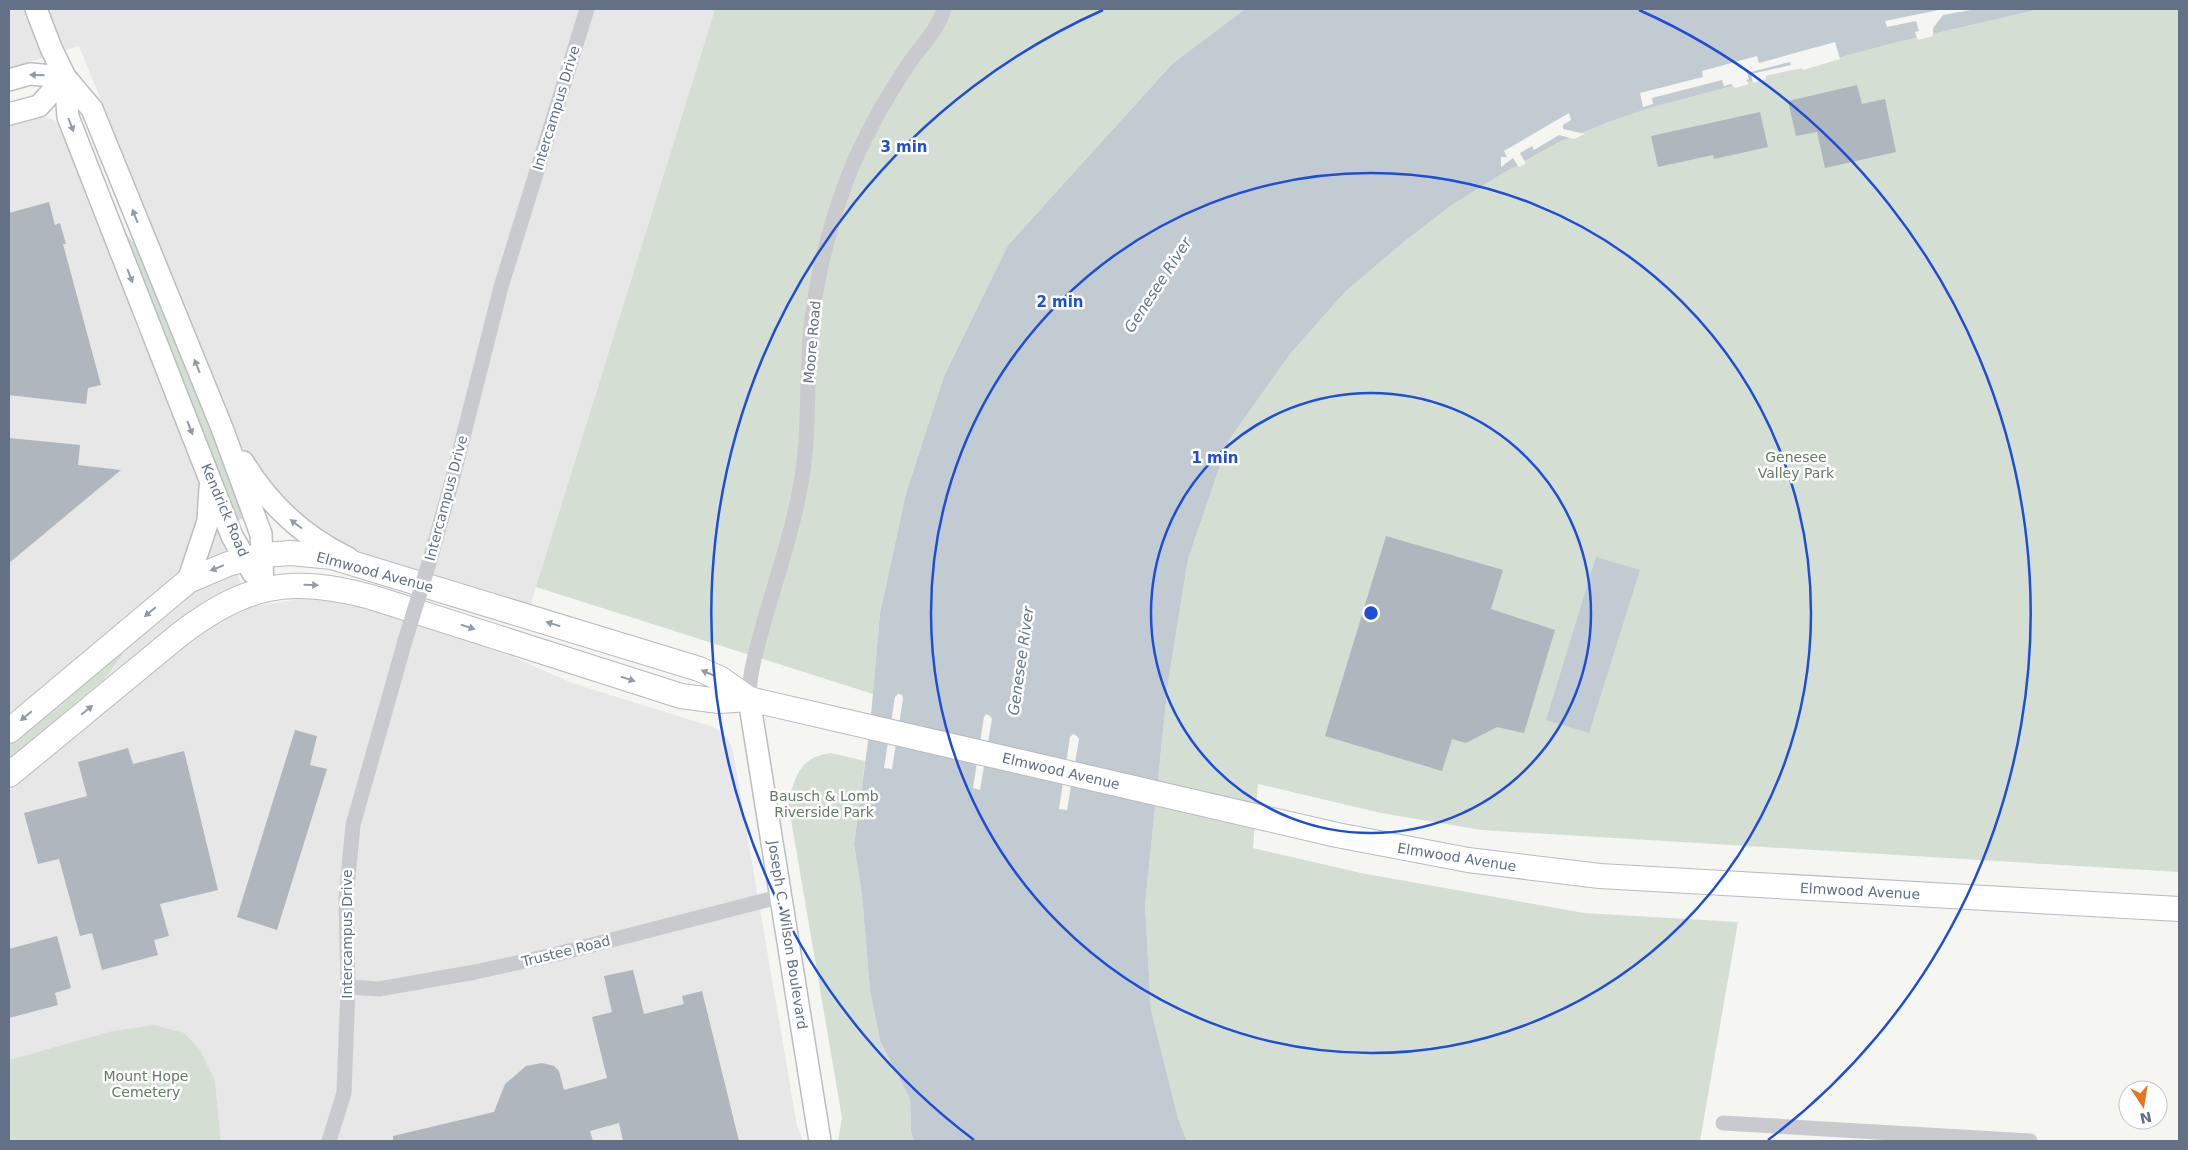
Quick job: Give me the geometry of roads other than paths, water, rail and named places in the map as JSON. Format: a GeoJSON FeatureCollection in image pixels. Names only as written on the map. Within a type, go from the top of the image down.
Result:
{"type":"FeatureCollection","features":[{"type":"Feature","properties":{"kind":"main road","name":"Elmwood Avenue"},"geometry":{"type":"LineString","coordinates":[[9,731],[188,581],[228,564],[254,557],[305,554],[332,557],[367,567],[699,669],[727,682],[750,699]]}},
{"type":"Feature","properties":{"kind":"main road","name":"Elmwood Avenue"},"geometry":{"type":"LineString","coordinates":[[9,774],[194,623],[231,602],[263,590],[308,584],[340,588],[681,696],[719,701],[750,699],[1402,849],[1548,871],[1619,878],[2179,909]]}},
{"type":"Feature","properties":{"kind":"street","name":"Kendrick Road"},"geometry":{"type":"LineString","coordinates":[[36,9],[51,48],[65,77],[92,109],[222,428],[262,534],[254,557],[263,590]]}},
{"type":"Feature","properties":{"kind":"street","name":"Intercampus Drive"},"geometry":{"type":"LineString","coordinates":[[329,1141],[344,1092],[348,987],[346,898],[353,825],[452,481],[501,287],[587,9]]}},
{"type":"Feature","properties":{"kind":"street","name":"Moore Road"},"geometry":{"type":"LineString","coordinates":[[750,699],[752,665],[790,534],[802,477],[808,425],[808,369],[812,315],[830,231],[848,176],[872,124],[910,62],[931,35],[944,9]]}},
{"type":"Feature","properties":{"kind":"street"},"geometry":{"type":"LineString","coordinates":[[9,80],[30,74],[65,77]]}},
{"type":"Feature","properties":{"kind":"street","name":"Kendrick Road"},"geometry":{"type":"LineString","coordinates":[[65,77],[68,117],[235,542],[254,557]]}},
{"type":"Feature","properties":{"kind":"street"},"geometry":{"type":"LineString","coordinates":[[9,114],[39,106],[65,77]]}},
{"type":"Feature","properties":{"kind":"street"},"geometry":{"type":"LineString","coordinates":[[222,428],[253,479],[289,520],[320,542],[367,567]]}},
{"type":"Feature","properties":{"kind":"street"},"geometry":{"type":"LineString","coordinates":[[188,581],[208,521],[211,481]]}},
{"type":"Feature","properties":{"kind":"street","name":"Joseph C. Wilson Boulevard"},"geometry":{"type":"LineString","coordinates":[[750,699],[820,1141]]}},
{"type":"Feature","properties":{"kind":"street","name":"Trustee Road"},"geometry":{"type":"LineString","coordinates":[[348,987],[379,989],[474,972],[561,953],[782,896]]}},
{"type":"Feature","properties":{"kind":"street"},"geometry":{"type":"LineString","coordinates":[[1723,1123],[2030,1141]]}},
{"type":"Feature","properties":{"kind":"water","name":"Genesee River"},"geometry":{"type":"Polygon","coordinates":[[[1245,9],[2041,9],[1894,43],[1650,108],[1559,142],[1452,205],[1405,241],[1346,291],[1290,354],[1229,440],[1188,559],[1168,683],[1145,905],[1151,1010],[1178,1118],[1187,1141],[914,1141],[911,1132],[910,1099],[880,1041],[870,990],[862,896],[854,844],[870,727],[880,613],[906,493],[944,376],[1008,245],[1173,63],[1245,9]],[[898,694],[895,697],[884,768],[892,769],[903,699],[902,695],[898,694]],[[986,714],[973,788],[980,790],[992,719],[986,714]],[[1073,734],[1070,737],[1059,809],[1067,810],[1079,739],[1073,734]]]}},
{"type":"Feature","properties":{"kind":"water"},"geometry":{"type":"Polygon","coordinates":[[[1596,557],[1640,570],[1589,733],[1546,720],[1596,557]]]}},
{"type":"Feature","properties":{"kind":"park label","name":"Genesee Valley Park"},"geometry":{"type":"Point","coordinates":[1796,466]}},
{"type":"Feature","properties":{"kind":"park label","name":"Bausch & Lomb Riverside Park"},"geometry":{"type":"Point","coordinates":[824,804]}},
{"type":"Feature","properties":{"kind":"park label","name":"Mount Hope Cemetery"},"geometry":{"type":"Point","coordinates":[146,1084]}}]}
